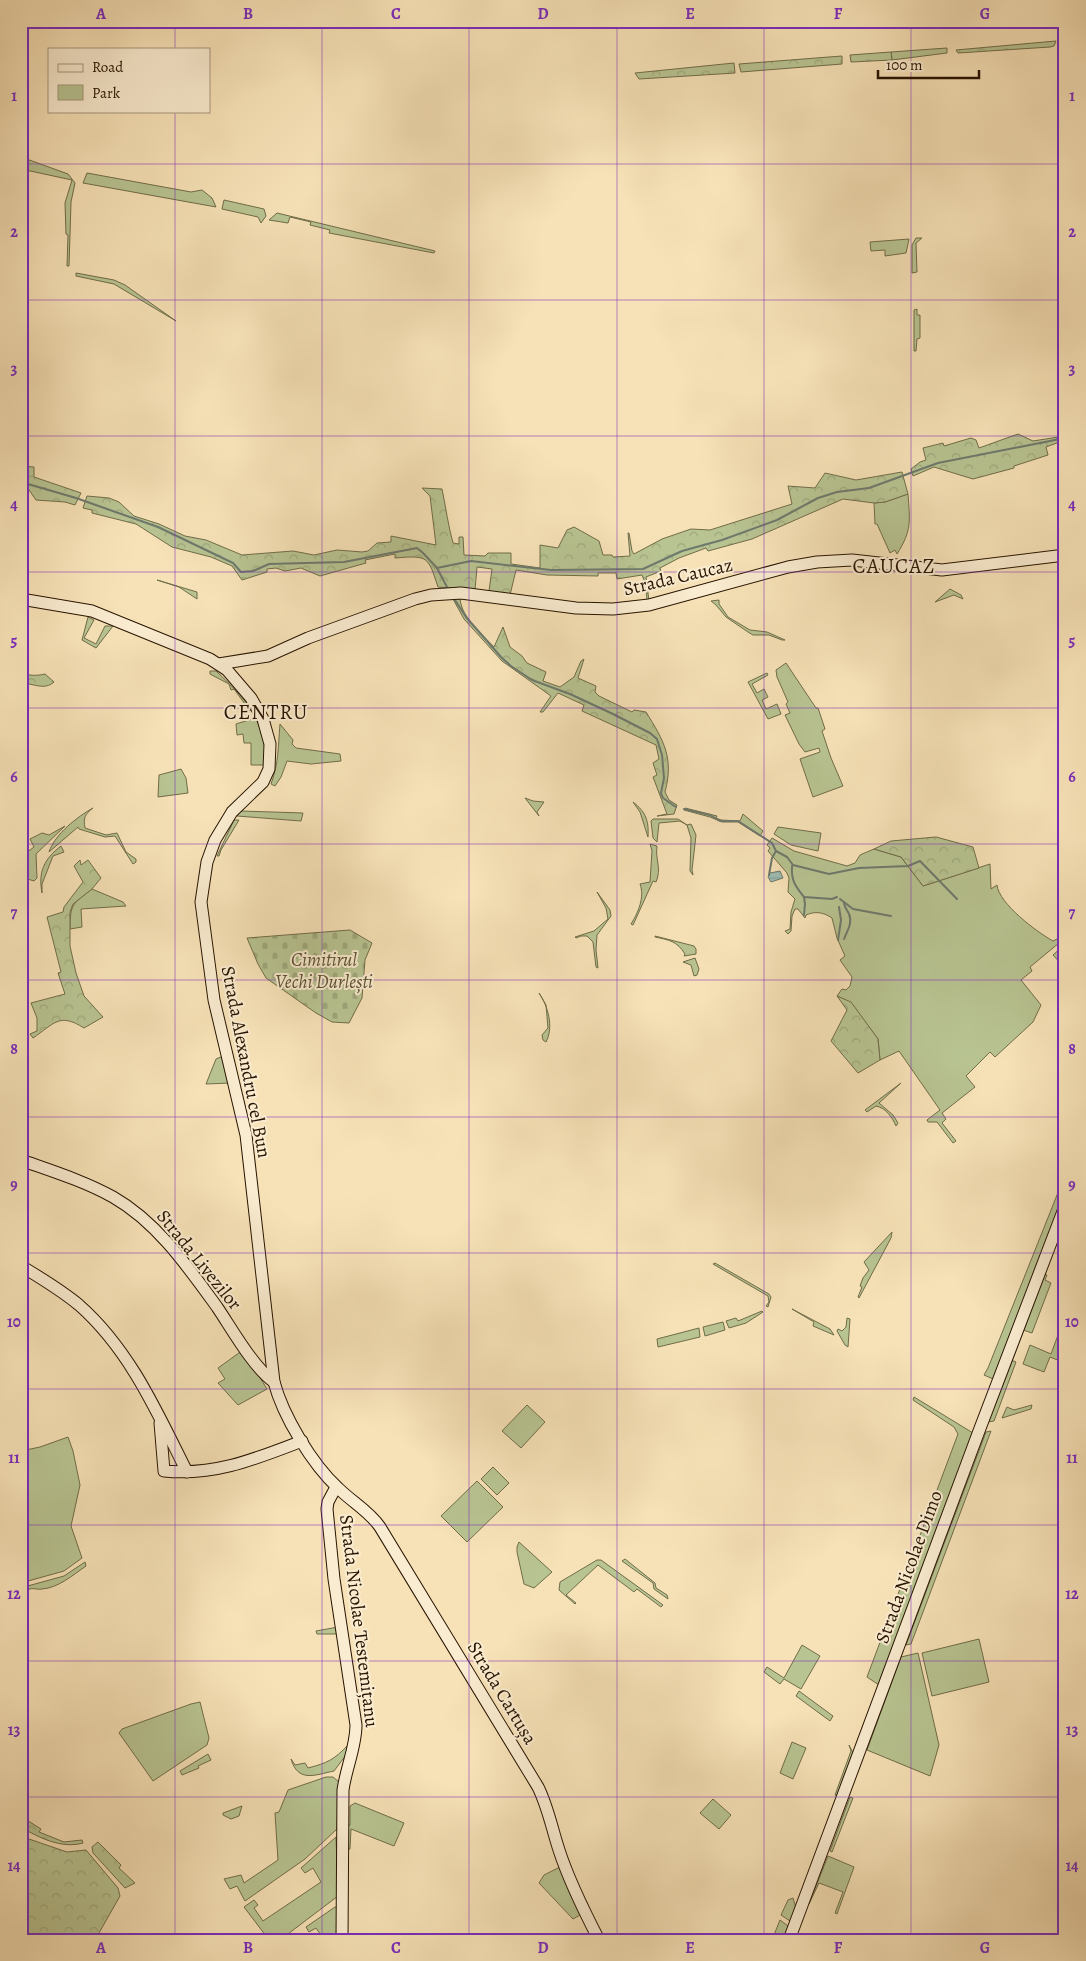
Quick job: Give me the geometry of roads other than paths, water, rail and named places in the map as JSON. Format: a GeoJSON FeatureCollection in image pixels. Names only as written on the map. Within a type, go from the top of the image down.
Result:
{"type":"FeatureCollection","features":[{"type":"Feature","properties":{"kind":"street","name":"Strada Caucaz"},"geometry":{"type":"LineString","coordinates":[[219,664],[260,658],[415,599],[443,593],[461,593],[576,608],[613,609],[649,605],[788,567],[817,562],[852,560],[942,570],[1065,555]]}},
{"type":"Feature","properties":{"kind":"street"},"geometry":{"type":"LineString","coordinates":[[21,599],[42,601],[104,615],[219,664]]}},
{"type":"Feature","properties":{"kind":"street"},"geometry":{"type":"LineString","coordinates":[[236,678],[239,670],[244,665],[260,658]]}},
{"type":"Feature","properties":{"kind":"street","name":"Strada Alexandru cel Bun"},"geometry":{"type":"LineString","coordinates":[[219,664],[236,678],[260,711],[270,744],[270,764],[261,786],[236,807],[220,831],[207,862],[201,902],[216,1006],[246,1135],[274,1382],[280,1402],[302,1441],[336,1487]]}},
{"type":"Feature","properties":{"kind":"street","name":"Strada Livezilor"},"geometry":{"type":"LineString","coordinates":[[21,1160],[57,1172],[108,1194],[152,1226],[204,1289],[261,1370],[274,1382]]}},
{"type":"Feature","properties":{"kind":"street","name":"Strada Nicolae Dimo"},"geometry":{"type":"LineString","coordinates":[[789,1940],[975,1440],[1065,1206]]}},
{"type":"Feature","properties":{"kind":"street"},"geometry":{"type":"LineString","coordinates":[[21,1266],[67,1295],[92,1318],[120,1350],[160,1414],[186,1472]]}},
{"type":"Feature","properties":{"kind":"street"},"geometry":{"type":"LineString","coordinates":[[160,1414],[164,1471],[186,1472],[230,1467],[302,1441]]}},
{"type":"Feature","properties":{"kind":"street","name":"Strada Nicolae Testemițanu"},"geometry":{"type":"LineString","coordinates":[[336,1487],[328,1502],[327,1509],[334,1578],[356,1725],[355,1743],[346,1772],[343,1790],[342,1940]]}},
{"type":"Feature","properties":{"kind":"street","name":"Strada Cartușa"},"geometry":{"type":"LineString","coordinates":[[336,1487],[376,1520],[532,1776],[544,1798],[567,1873],[599,1940]]}},
{"type":"Feature","properties":{"kind":"water"},"geometry":{"type":"Polygon","coordinates":[[[780,871],[783,878],[771,882],[768,877],[770,873],[780,871]]]}},
{"type":"Feature","properties":{"kind":"waterway"},"geometry":{"type":"LineString","coordinates":[[21,482],[76,498],[158,527],[233,563],[241,572],[253,571],[269,564],[344,562],[417,548],[437,568],[471,561],[551,570],[643,569],[682,551],[722,540],[777,520],[818,498],[837,492],[869,488],[938,463],[1065,438]]}},
{"type":"Feature","properties":{"kind":"waterway"},"geometry":{"type":"LineString","coordinates":[[437,568],[448,589]]}},
{"type":"Feature","properties":{"kind":"waterway"},"geometry":{"type":"LineString","coordinates":[[453,597],[466,617],[511,666],[532,680],[570,694],[613,714],[650,733],[657,739],[662,755],[664,778],[661,793],[663,798],[676,807]]}},
{"type":"Feature","properties":{"kind":"waterway"},"geometry":{"type":"LineString","coordinates":[[684,809],[710,815],[720,821],[738,821],[772,843],[776,851],[787,857],[793,865],[829,874],[859,868],[908,866],[920,861],[957,899]]}},
{"type":"Feature","properties":{"kind":"waterway"},"geometry":{"type":"LineString","coordinates":[[769,875],[772,858],[776,851]]}},
{"type":"Feature","properties":{"kind":"waterway"},"geometry":{"type":"LineString","coordinates":[[792,866],[794,883],[804,897],[832,899],[837,897]]}},
{"type":"Feature","properties":{"kind":"waterway"},"geometry":{"type":"LineString","coordinates":[[804,897],[804,915]]}},
{"type":"Feature","properties":{"kind":"waterway"},"geometry":{"type":"LineString","coordinates":[[840,899],[853,909],[891,916]]}},
{"type":"Feature","properties":{"kind":"waterway"},"geometry":{"type":"LineString","coordinates":[[844,903],[850,917],[849,927],[844,939]]}},
{"type":"Feature","properties":{"kind":"waterway"},"geometry":{"type":"LineString","coordinates":[[838,940],[841,920],[839,907]]}},
{"type":"Feature","properties":{"kind":"district","name":"CAUCAZ"},"geometry":{"type":"Point","coordinates":[894,566]}},
{"type":"Feature","properties":{"kind":"district","name":"CENTRU"},"geometry":{"type":"Point","coordinates":[266,712]}},
{"type":"Feature","properties":{"kind":"park label","name":"Cimitirul Vechi Durlești"},"geometry":{"type":"Point","coordinates":[324,971]}}]}
